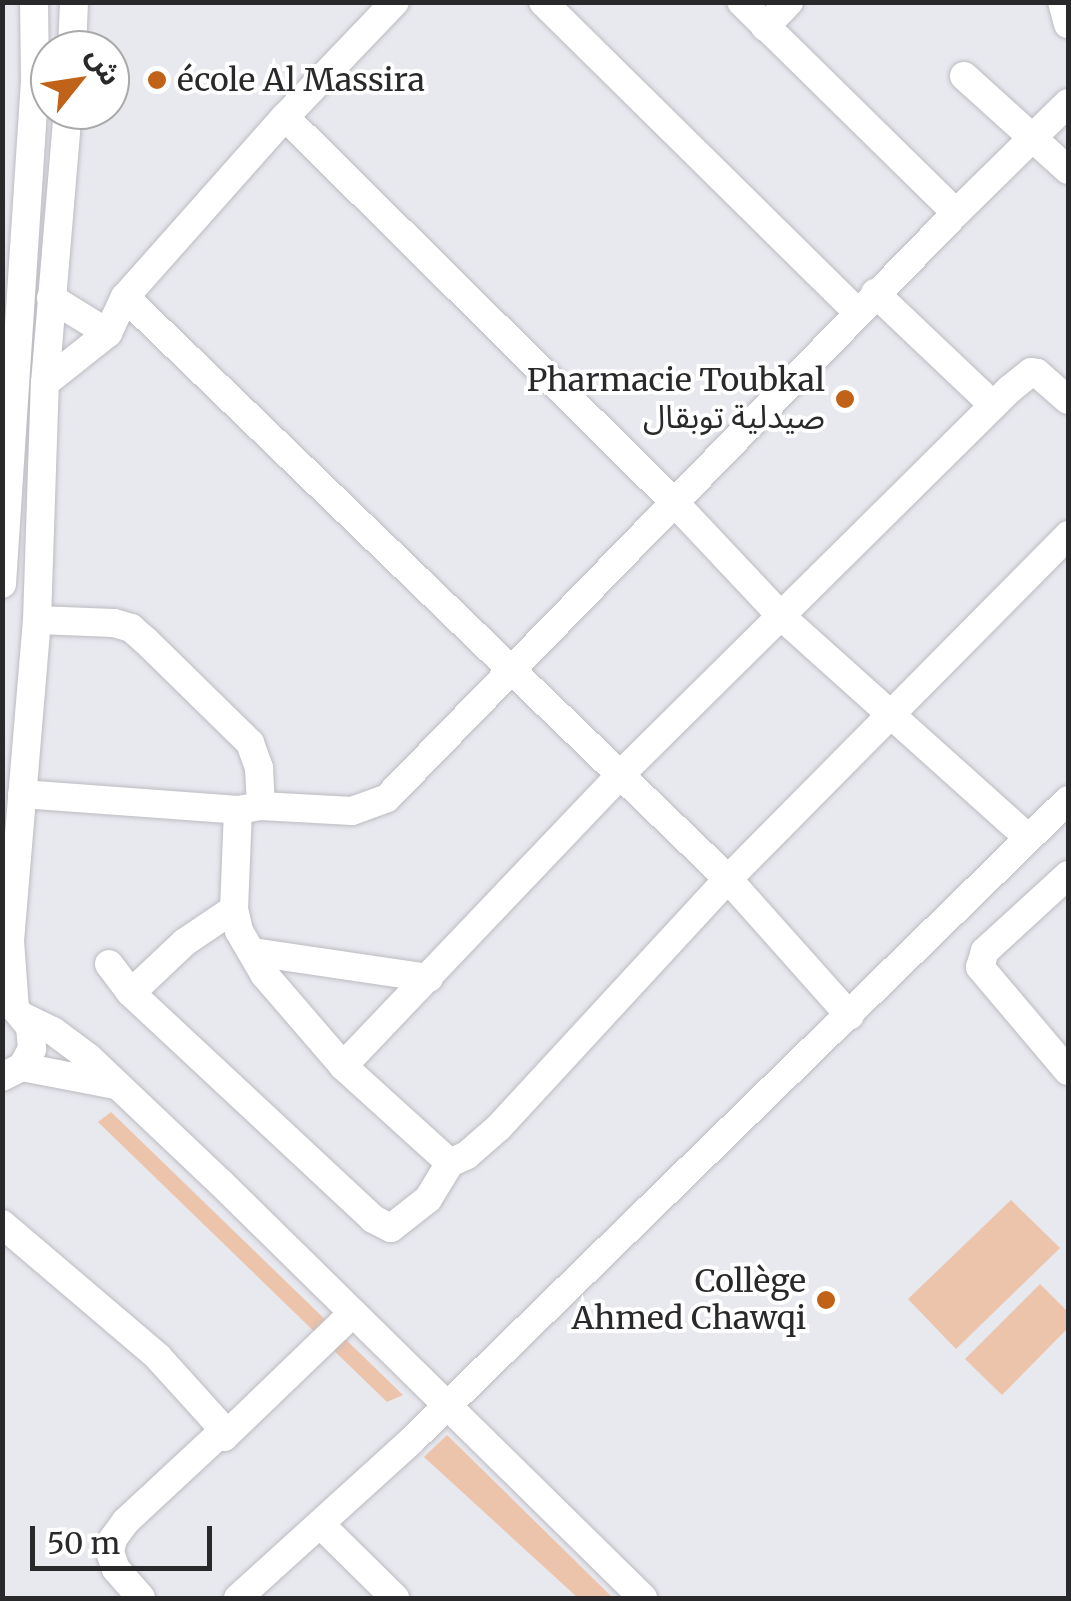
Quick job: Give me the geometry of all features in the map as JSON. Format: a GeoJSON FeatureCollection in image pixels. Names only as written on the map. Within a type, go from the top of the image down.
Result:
{"type":"FeatureCollection","features":[{"type":"Feature","properties":{"kind":"street"},"geometry":{"type":"LineString","coordinates":[[2,584],[35,81],[34,2]]}},
{"type":"Feature","properties":{"kind":"street"},"geometry":{"type":"LineString","coordinates":[[73,30],[74,2]]}},
{"type":"Feature","properties":{"kind":"street"},"geometry":{"type":"LineString","coordinates":[[45,383],[108,333],[125,298],[285,116],[394,2]]}},
{"type":"Feature","properties":{"kind":"street"},"geometry":{"type":"LineString","coordinates":[[542,2],[865,302],[993,406]]}},
{"type":"Feature","properties":{"kind":"street"},"geometry":{"type":"LineString","coordinates":[[741,2],[956,214]]}},
{"type":"Feature","properties":{"kind":"street"},"geometry":{"type":"LineString","coordinates":[[764,26],[788,2]]}},
{"type":"Feature","properties":{"kind":"street"},"geometry":{"type":"LineString","coordinates":[[1062,2],[1068,24]]}},
{"type":"Feature","properties":{"kind":"street"},"geometry":{"type":"LineString","coordinates":[[964,76],[1068,170]]}},
{"type":"Feature","properties":{"kind":"street"},"geometry":{"type":"LineString","coordinates":[[22,794],[352,811],[387,798],[865,302],[1068,103]]}},
{"type":"Feature","properties":{"kind":"street"},"geometry":{"type":"LineString","coordinates":[[285,116],[675,503],[782,617],[1028,838]]}},
{"type":"Feature","properties":{"kind":"street"},"geometry":{"type":"LineString","coordinates":[[2,1105],[10,1074],[32,1039],[14,1010],[10,941],[37,620],[45,383],[66,130]]}},
{"type":"Feature","properties":{"kind":"street"},"geometry":{"type":"LineString","coordinates":[[52,298],[108,333]]}},
{"type":"Feature","properties":{"kind":"street"},"geometry":{"type":"LineString","coordinates":[[125,298],[728,878],[850,1016]]}},
{"type":"Feature","properties":{"kind":"street"},"geometry":{"type":"LineString","coordinates":[[343,1066],[619,776],[993,406],[1031,372],[1043,375],[1068,400]]}},
{"type":"Feature","properties":{"kind":"street"},"geometry":{"type":"LineString","coordinates":[[109,964],[131,993],[381,1226],[398,1225],[428,1198],[450,1163],[467,1155],[499,1127],[728,878],[894,715],[1068,535]]}},
{"type":"Feature","properties":{"kind":"street"},"geometry":{"type":"LineString","coordinates":[[37,620],[114,622],[131,628],[250,744],[259,768],[234,909],[239,931],[264,974],[343,1066],[450,1163]]}},
{"type":"Feature","properties":{"kind":"street"},"geometry":{"type":"LineString","coordinates":[[239,1598],[321,1525],[850,1016],[1068,800]]}},
{"type":"Feature","properties":{"kind":"street"},"geometry":{"type":"LineString","coordinates":[[1068,875],[985,951],[980,967],[1068,1071]]}},
{"type":"Feature","properties":{"kind":"street"},"geometry":{"type":"LineString","coordinates":[[131,993],[185,942],[234,909]]}},
{"type":"Feature","properties":{"kind":"street"},"geometry":{"type":"LineString","coordinates":[[253,952],[429,978]]}},
{"type":"Feature","properties":{"kind":"street"},"geometry":{"type":"LineString","coordinates":[[14,1010],[66,1040],[115,1085],[643,1598]]}},
{"type":"Feature","properties":{"kind":"street"},"geometry":{"type":"LineString","coordinates":[[10,1074],[115,1085]]}},
{"type":"Feature","properties":{"kind":"street"},"geometry":{"type":"LineString","coordinates":[[2,1224],[158,1357],[224,1430],[224,1437],[352,1312]]}},
{"type":"Feature","properties":{"kind":"street"},"geometry":{"type":"LineString","coordinates":[[141,1598],[112,1560],[113,1539],[126,1521],[224,1430]]}},
{"type":"Feature","properties":{"kind":"street"},"geometry":{"type":"LineString","coordinates":[[321,1525],[395,1598]]}},
{"type":"Feature","properties":{"kind":"shaded area"},"geometry":{"type":"Polygon","coordinates":[[[111,1112],[403,1395],[387,1402],[98,1122],[111,1112]]]}},
{"type":"Feature","properties":{"kind":"shaded area"},"geometry":{"type":"Polygon","coordinates":[[[1011,1200],[1060,1248],[956,1349],[908,1299],[1011,1200]]]}},
{"type":"Feature","properties":{"kind":"shaded area"},"geometry":{"type":"Polygon","coordinates":[[[1040,1284],[1068,1312],[1068,1328],[1002,1395],[965,1359],[1040,1284]]]}},
{"type":"Feature","properties":{"kind":"shaded area"},"geometry":{"type":"Polygon","coordinates":[[[447,1435],[613,1598],[578,1598],[424,1457],[447,1435]]]}},
{"type":"Feature","properties":{"kind":"place","name":"école Al Massira"},"geometry":{"type":"Point","coordinates":[157,80]}},
{"type":"Feature","properties":{"kind":"place","name":"Pharmacie Toubkal صيدلية توبقال"},"geometry":{"type":"Point","coordinates":[845,399]}},
{"type":"Feature","properties":{"kind":"place","name":"Collège Ahmed Chawqi"},"geometry":{"type":"Point","coordinates":[826,1300]}}]}
